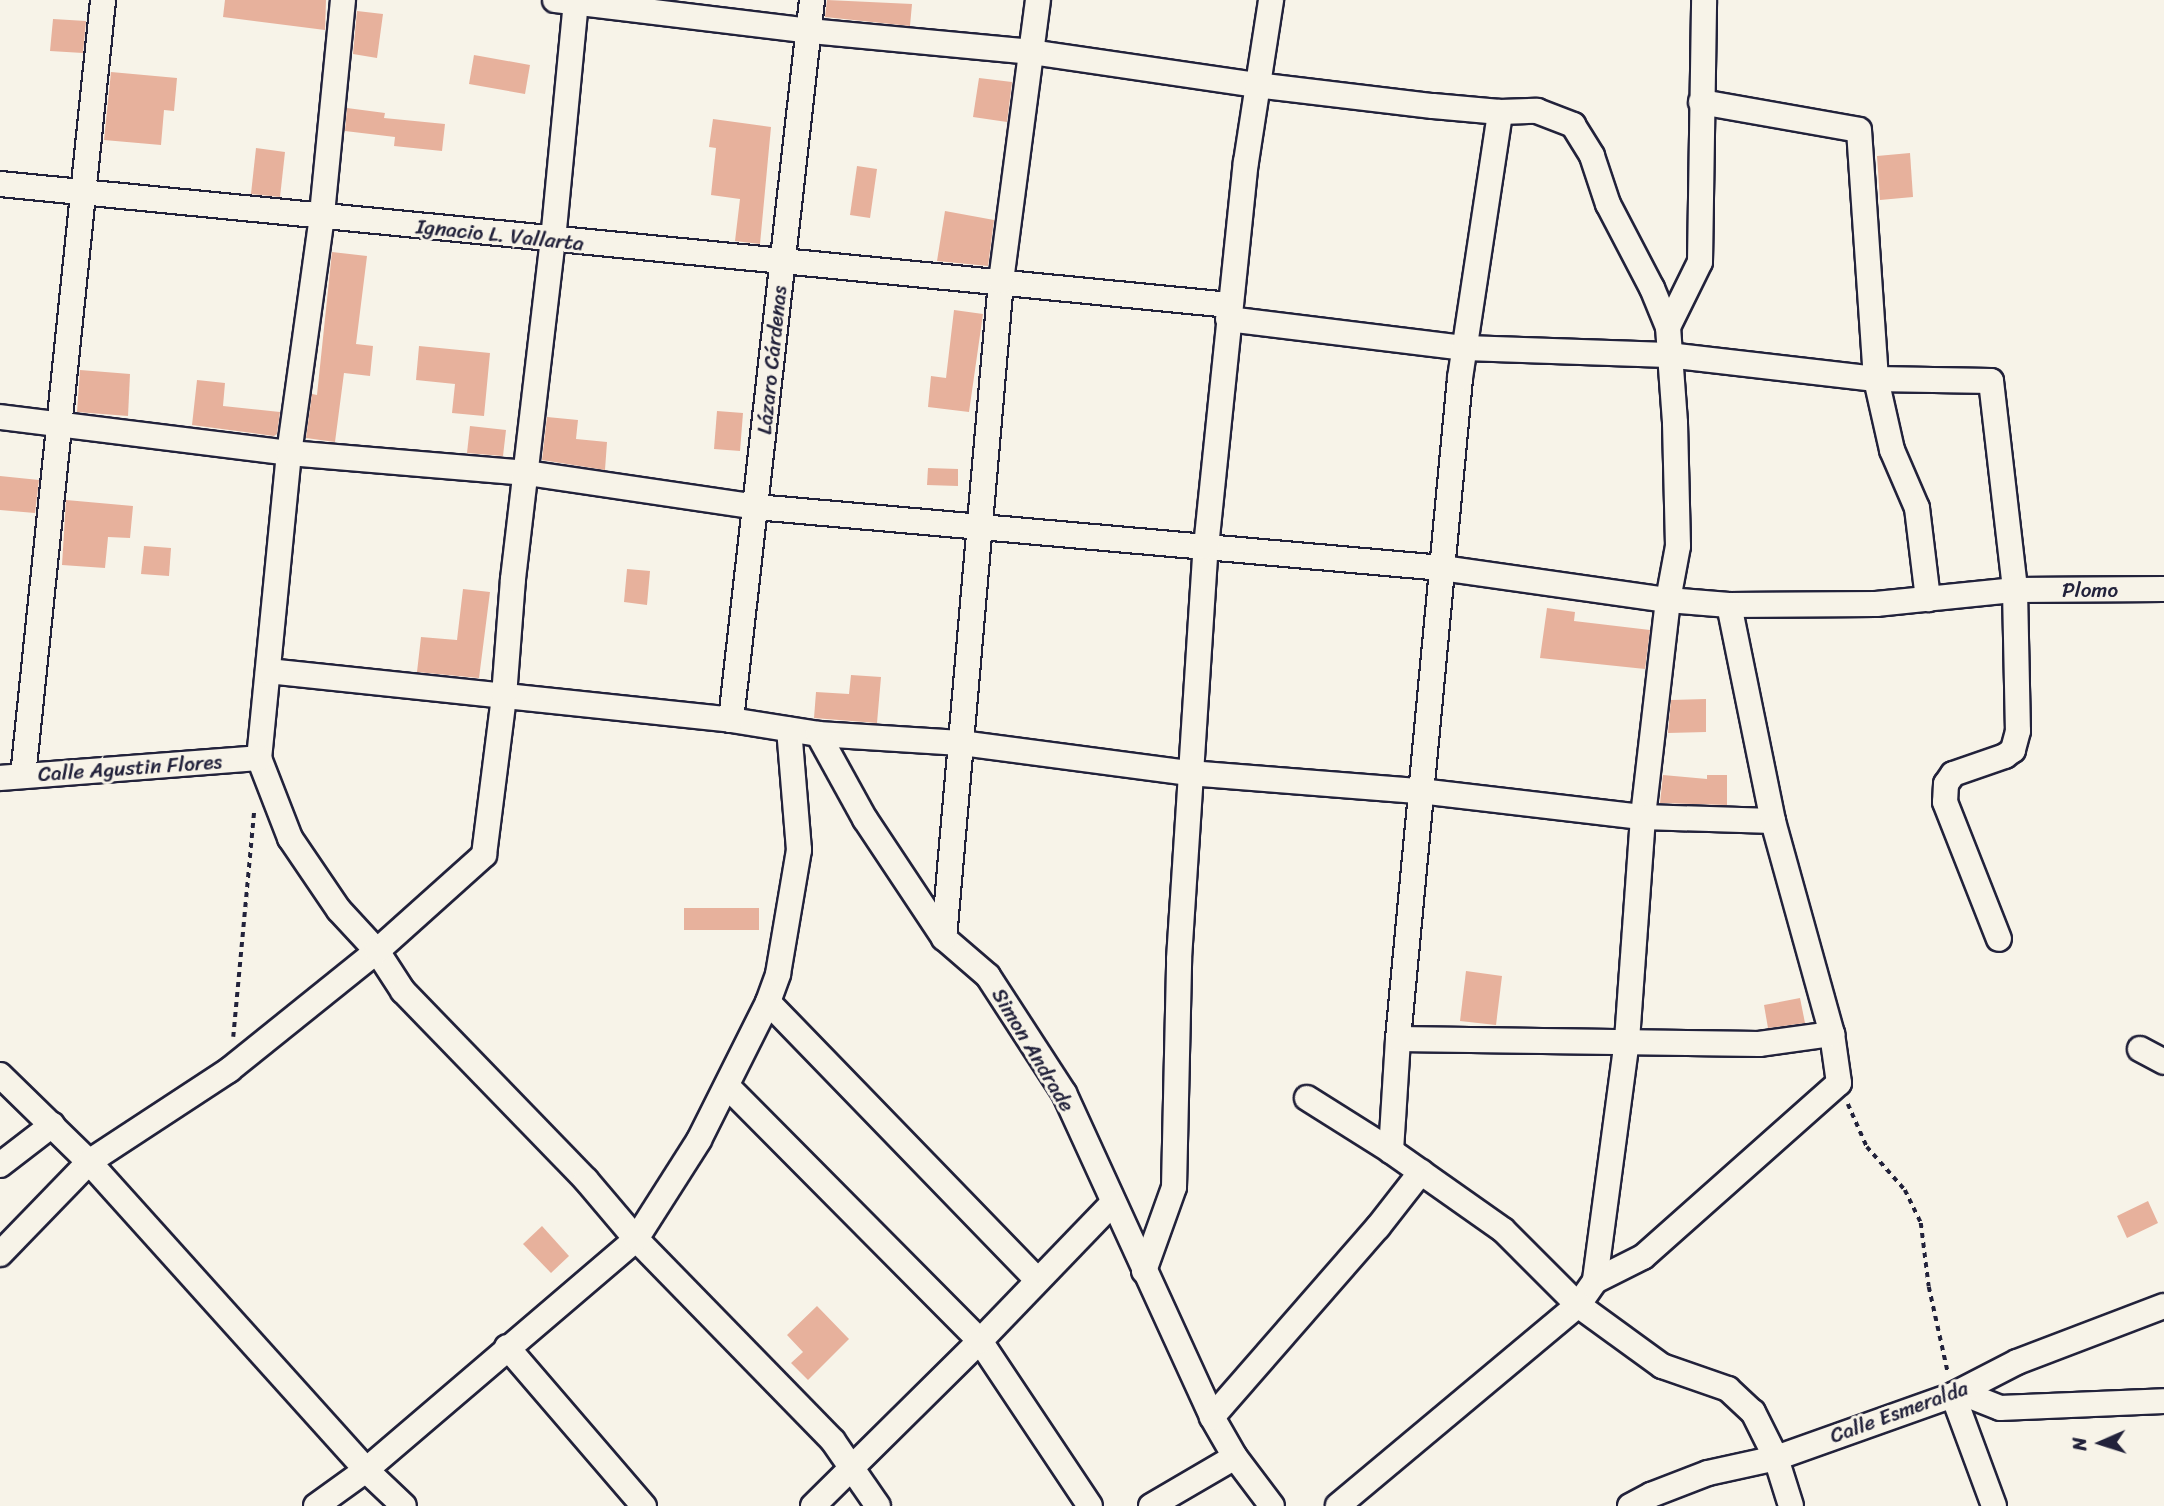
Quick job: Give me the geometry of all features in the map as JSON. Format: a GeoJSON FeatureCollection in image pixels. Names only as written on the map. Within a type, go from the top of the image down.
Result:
{"type":"FeatureCollection","features":[{"type":"Feature","properties":{"kind":"street"},"geometry":{"type":"LineString","coordinates":[[11,777],[59,424],[103,0]]}},
{"type":"Feature","properties":{"kind":"street"},"geometry":{"type":"LineString","coordinates":[[343,0],[322,216],[289,453],[259,758],[289,838],[339,910],[377,951],[403,991],[586,1180],[636,1239],[833,1441],[878,1506]]}},
{"type":"Feature","properties":{"kind":"street","name":"Lázaro Cárdenas"},"geometry":{"type":"LineString","coordinates":[[731,720],[812,0]]}},
{"type":"Feature","properties":{"kind":"street"},"geometry":{"type":"LineString","coordinates":[[944,938],[1001,281],[1038,0]]}},
{"type":"Feature","properties":{"kind":"street"},"geometry":{"type":"LineString","coordinates":[[1144,1271],[1174,1187],[1178,959],[1206,547],[1229,312],[1256,85],[1271,0]]}},
{"type":"Feature","properties":{"kind":"street"},"geometry":{"type":"LineString","coordinates":[[1668,327],[1700,262],[1704,0]]}},
{"type":"Feature","properties":{"kind":"street"},"geometry":{"type":"LineString","coordinates":[[0,1254],[89,1162],[229,1070],[377,951],[484,855],[504,696],[513,579],[553,240],[569,1],[810,31],[1031,52],[1256,85],[1500,112],[1537,111],[1573,125],[1592,156],[1608,204],[1652,288],[1668,327],[1675,423],[1678,546],[1668,600],[1643,817],[1627,1040],[1595,1281],[1578,1305],[1338,1506]]}},
{"type":"Feature","properties":{"kind":"street"},"geometry":{"type":"LineString","coordinates":[[1701,102],[1859,130],[1876,379],[1892,450],[1917,508],[1927,599]]}},
{"type":"Feature","properties":{"kind":"street"},"geometry":{"type":"LineString","coordinates":[[1391,1151],[1420,791],[1460,378],[1500,112]]}},
{"type":"Feature","properties":{"kind":"street","name":"Ignacio L. Vallarta"},"geometry":{"type":"LineString","coordinates":[[0,184],[783,264],[1001,281],[1465,348],[1668,355],[1876,379],[1991,381],[2015,590]]}},
{"type":"Feature","properties":{"kind":"street","name":"Plomo"},"geometry":{"type":"LineString","coordinates":[[0,417],[289,453],[527,473],[756,507],[1442,568],[1668,600],[1729,605],[1876,604],[2015,590],[2164,589]]}},
{"type":"Feature","properties":{"kind":"street"},"geometry":{"type":"LineString","coordinates":[[1999,939],[1945,802],[1946,784],[1953,774],[2005,756],[2013,750],[2016,741],[2015,590]]}},
{"type":"Feature","properties":{"kind":"street"},"geometry":{"type":"LineString","coordinates":[[1595,1281],[1643,1257],[1839,1083],[1832,1034],[1773,821],[1729,605]]}},
{"type":"Feature","properties":{"kind":"street"},"geometry":{"type":"LineString","coordinates":[[268,671],[731,720],[818,734],[961,743],[1189,773],[1420,791],[1643,817],[1773,821]]}},
{"type":"Feature","properties":{"kind":"street"},"geometry":{"type":"LineString","coordinates":[[316,1506],[366,1470],[636,1239],[699,1140],[768,1002],[778,974],[799,850],[789,729]]}},
{"type":"Feature","properties":{"kind":"street","name":"Simon Andrade"},"geometry":{"type":"LineString","coordinates":[[818,734],[865,819],[944,938],[988,976],[1063,1093],[1212,1417],[1236,1457],[1272,1506]]}},
{"type":"Feature","properties":{"kind":"street","name":"Calle Agustin Flores"},"geometry":{"type":"LineString","coordinates":[[11,777],[259,758]]}},
{"type":"Feature","properties":{"kind":"street"},"geometry":{"type":"LineString","coordinates":[[768,1002],[1037,1280]]}},
{"type":"Feature","properties":{"kind":"street"},"geometry":{"type":"LineString","coordinates":[[1398,1039],[1627,1040],[1759,1044],[1832,1034]]}},
{"type":"Feature","properties":{"kind":"street"},"geometry":{"type":"LineString","coordinates":[[2140,1049],[2164,1062]]}},
{"type":"Feature","properties":{"kind":"street"},"geometry":{"type":"LineString","coordinates":[[0,1075],[89,1162],[366,1470],[404,1506]]}},
{"type":"Feature","properties":{"kind":"street"},"geometry":{"type":"LineString","coordinates":[[727,1086],[980,1341],[1090,1506]]}},
{"type":"Feature","properties":{"kind":"street"},"geometry":{"type":"LineString","coordinates":[[1307,1098],[1391,1151],[1503,1230],[1578,1305],[1662,1366],[1728,1389],[1753,1412],[1776,1458],[1791,1506]]}},
{"type":"Feature","properties":{"kind":"street"},"geometry":{"type":"LineString","coordinates":[[0,1165],[52,1125]]}},
{"type":"Feature","properties":{"kind":"street"},"geometry":{"type":"LineString","coordinates":[[1212,1417],[1378,1227],[1421,1172]]}},
{"type":"Feature","properties":{"kind":"street"},"geometry":{"type":"LineString","coordinates":[[813,1506],[980,1341],[1112,1204]]}},
{"type":"Feature","properties":{"kind":"street","name":"Calle Esmeralda"},"geometry":{"type":"LineString","coordinates":[[1630,1506],[1651,1494],[1708,1474],[1776,1458],[1956,1393],[2017,1362],[2164,1306]]}},
{"type":"Feature","properties":{"kind":"street"},"geometry":{"type":"LineString","coordinates":[[507,1347],[644,1506]]}},
{"type":"Feature","properties":{"kind":"street"},"geometry":{"type":"LineString","coordinates":[[1956,1393],[2000,1408],[2164,1402]]}},
{"type":"Feature","properties":{"kind":"street"},"geometry":{"type":"LineString","coordinates":[[1956,1393],[1994,1506]]}},
{"type":"Feature","properties":{"kind":"street"},"geometry":{"type":"LineString","coordinates":[[1151,1506],[1236,1457]]}},
{"type":"Feature","properties":{"kind":"path"},"geometry":{"type":"LineString","coordinates":[[229,1070],[255,799]]}},
{"type":"Feature","properties":{"kind":"path"},"geometry":{"type":"LineString","coordinates":[[1839,1083],[1867,1147],[1905,1190],[1921,1223],[1929,1287],[1956,1393]]}},
{"type":"Feature","properties":{"kind":"building"},"geometry":{"type":"Polygon","coordinates":[[[225,0],[326,0],[325,30],[223,17],[225,0]]]}},
{"type":"Feature","properties":{"kind":"building"},"geometry":{"type":"Polygon","coordinates":[[[827,0],[912,4],[910,26],[825,17],[827,0]]]}},
{"type":"Feature","properties":{"kind":"building"},"geometry":{"type":"Polygon","coordinates":[[[357,11],[383,14],[377,58],[353,54],[357,11]]]}},
{"type":"Feature","properties":{"kind":"building"},"geometry":{"type":"Polygon","coordinates":[[[53,19],[86,21],[83,53],[50,51],[53,19]]]}},
{"type":"Feature","properties":{"kind":"building"},"geometry":{"type":"Polygon","coordinates":[[[474,55],[530,65],[525,94],[469,84],[474,55]]]}},
{"type":"Feature","properties":{"kind":"building"},"geometry":{"type":"Polygon","coordinates":[[[111,72],[177,78],[174,111],[164,110],[161,145],[104,140],[111,72]]]}},
{"type":"Feature","properties":{"kind":"building"},"geometry":{"type":"Polygon","coordinates":[[[979,78],[1012,82],[1007,122],[973,117],[979,78]]]}},
{"type":"Feature","properties":{"kind":"building"},"geometry":{"type":"Polygon","coordinates":[[[347,108],[385,113],[384,118],[445,124],[442,151],[394,146],[395,137],[345,131],[347,108]]]}},
{"type":"Feature","properties":{"kind":"building"},"geometry":{"type":"Polygon","coordinates":[[[713,119],[771,127],[760,244],[735,241],[740,199],[711,195],[716,148],[709,147],[713,119]]]}},
{"type":"Feature","properties":{"kind":"building"},"geometry":{"type":"Polygon","coordinates":[[[256,148],[285,152],[280,197],[251,194],[256,148]]]}},
{"type":"Feature","properties":{"kind":"building"},"geometry":{"type":"Polygon","coordinates":[[[1910,153],[1913,197],[1880,200],[1877,156],[1910,153]]]}},
{"type":"Feature","properties":{"kind":"building"},"geometry":{"type":"Polygon","coordinates":[[[857,166],[877,169],[870,218],[850,215],[857,166]]]}},
{"type":"Feature","properties":{"kind":"building"},"geometry":{"type":"Polygon","coordinates":[[[945,211],[994,220],[988,266],[937,261],[945,211]]]}},
{"type":"Feature","properties":{"kind":"building"},"geometry":{"type":"Polygon","coordinates":[[[332,252],[367,256],[356,344],[373,346],[370,376],[344,373],[335,442],[306,438],[312,394],[317,395],[332,252]]]}},
{"type":"Feature","properties":{"kind":"building"},"geometry":{"type":"Polygon","coordinates":[[[954,310],[983,314],[969,412],[928,407],[931,376],[946,378],[954,310]]]}},
{"type":"Feature","properties":{"kind":"building"},"geometry":{"type":"Polygon","coordinates":[[[419,346],[490,353],[484,416],[452,413],[455,384],[416,380],[419,346]]]}},
{"type":"Feature","properties":{"kind":"building"},"geometry":{"type":"Polygon","coordinates":[[[80,370],[130,374],[128,416],[77,412],[80,370]]]}},
{"type":"Feature","properties":{"kind":"building"},"geometry":{"type":"Polygon","coordinates":[[[197,380],[225,383],[223,406],[280,412],[277,434],[274,436],[192,425],[197,380]]]}},
{"type":"Feature","properties":{"kind":"building"},"geometry":{"type":"Polygon","coordinates":[[[717,411],[743,413],[740,451],[714,449],[717,411]]]}},
{"type":"Feature","properties":{"kind":"building"},"geometry":{"type":"Polygon","coordinates":[[[547,417],[578,420],[576,439],[607,442],[605,470],[542,460],[547,417]]]}},
{"type":"Feature","properties":{"kind":"building"},"geometry":{"type":"Polygon","coordinates":[[[470,426],[506,430],[503,456],[467,453],[470,426]]]}},
{"type":"Feature","properties":{"kind":"building"},"geometry":{"type":"Polygon","coordinates":[[[928,468],[958,469],[958,486],[927,485],[928,468]]]}},
{"type":"Feature","properties":{"kind":"building"},"geometry":{"type":"Polygon","coordinates":[[[0,476],[39,480],[35,513],[0,510],[0,476]]]}},
{"type":"Feature","properties":{"kind":"building"},"geometry":{"type":"Polygon","coordinates":[[[66,500],[133,506],[130,538],[108,537],[105,568],[62,565],[66,500]]]}},
{"type":"Feature","properties":{"kind":"building"},"geometry":{"type":"Polygon","coordinates":[[[144,546],[171,548],[169,576],[141,574],[144,546]]]}},
{"type":"Feature","properties":{"kind":"building"},"geometry":{"type":"Polygon","coordinates":[[[627,569],[650,571],[647,605],[624,602],[627,569]]]}},
{"type":"Feature","properties":{"kind":"building"},"geometry":{"type":"Polygon","coordinates":[[[463,589],[490,592],[479,678],[417,672],[421,637],[457,640],[463,589]]]}},
{"type":"Feature","properties":{"kind":"building"},"geometry":{"type":"Polygon","coordinates":[[[1547,608],[1575,612],[1574,621],[1650,630],[1645,669],[1540,658],[1547,608]]]}},
{"type":"Feature","properties":{"kind":"building"},"geometry":{"type":"Polygon","coordinates":[[[851,675],[881,677],[877,723],[814,718],[816,692],[849,694],[851,675]]]}},
{"type":"Feature","properties":{"kind":"building"},"geometry":{"type":"Polygon","coordinates":[[[1706,699],[1706,732],[1668,733],[1671,700],[1706,699]]]}},
{"type":"Feature","properties":{"kind":"building"},"geometry":{"type":"Polygon","coordinates":[[[1663,775],[1707,779],[1707,775],[1727,775],[1727,805],[1660,803],[1663,775]]]}},
{"type":"Feature","properties":{"kind":"building"},"geometry":{"type":"Polygon","coordinates":[[[684,908],[759,908],[759,930],[684,930],[684,908]]]}},
{"type":"Feature","properties":{"kind":"building"},"geometry":{"type":"Polygon","coordinates":[[[1466,971],[1502,976],[1496,1025],[1460,1021],[1466,971]]]}},
{"type":"Feature","properties":{"kind":"building"},"geometry":{"type":"Polygon","coordinates":[[[1800,998],[1805,1023],[1768,1028],[1764,1005],[1800,998]]]}},
{"type":"Feature","properties":{"kind":"building"},"geometry":{"type":"Polygon","coordinates":[[[2148,1201],[2158,1223],[2127,1238],[2117,1216],[2148,1201]]]}},
{"type":"Feature","properties":{"kind":"building"},"geometry":{"type":"Polygon","coordinates":[[[542,1226],[569,1256],[551,1273],[523,1244],[542,1226]]]}},
{"type":"Feature","properties":{"kind":"building"},"geometry":{"type":"Polygon","coordinates":[[[817,1306],[849,1339],[808,1380],[791,1363],[803,1352],[787,1335],[817,1306]]]}}]}
